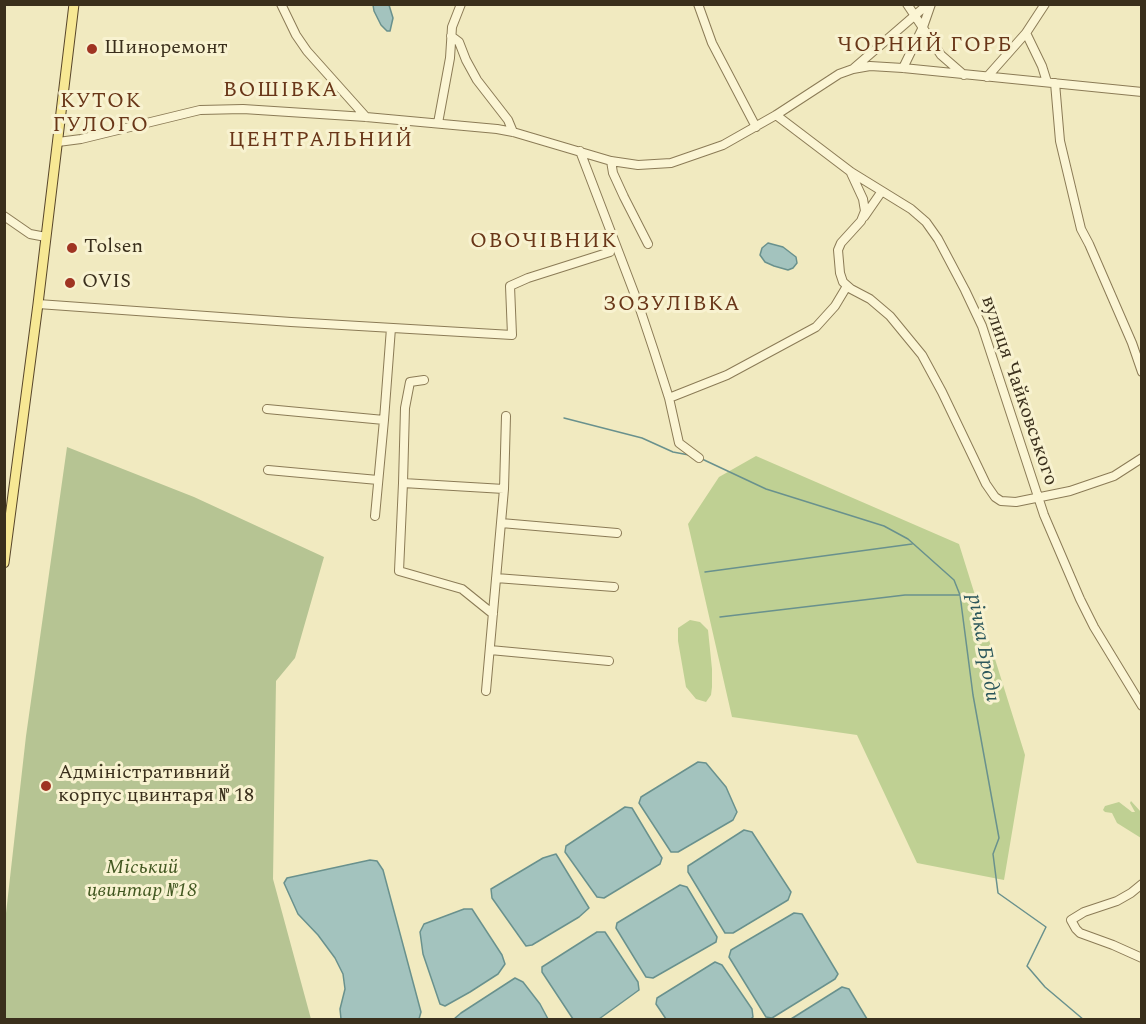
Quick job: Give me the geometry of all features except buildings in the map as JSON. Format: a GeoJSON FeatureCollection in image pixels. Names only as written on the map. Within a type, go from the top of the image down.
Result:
{"type":"FeatureCollection","features":[{"type":"Feature","properties":{"kind":"main road"},"geometry":{"type":"LineString","coordinates":[[4,563],[74,4]]}},
{"type":"Feature","properties":{"kind":"street"},"geometry":{"type":"LineString","coordinates":[[281,4],[296,35],[307,51],[366,117]]}},
{"type":"Feature","properties":{"kind":"street"},"geometry":{"type":"LineString","coordinates":[[438,123],[450,58],[452,27],[460,4]]}},
{"type":"Feature","properties":{"kind":"street"},"geometry":{"type":"LineString","coordinates":[[698,4],[712,43],[756,127]]}},
{"type":"Feature","properties":{"kind":"street"},"geometry":{"type":"LineString","coordinates":[[908,4],[941,55],[964,75]]}},
{"type":"Feature","properties":{"kind":"street"},"geometry":{"type":"LineString","coordinates":[[853,69],[929,4]]}},
{"type":"Feature","properties":{"kind":"street"},"geometry":{"type":"LineString","coordinates":[[903,68],[923,27],[929,4]]}},
{"type":"Feature","properties":{"kind":"street"},"geometry":{"type":"LineString","coordinates":[[987,76],[1026,33],[1045,4]]}},
{"type":"Feature","properties":{"kind":"street"},"geometry":{"type":"LineString","coordinates":[[1026,33],[1051,83],[1060,141],[1081,229],[1132,343],[1142,372]]}},
{"type":"Feature","properties":{"kind":"street"},"geometry":{"type":"LineString","coordinates":[[451,36],[459,42],[477,80],[508,120],[513,132]]}},
{"type":"Feature","properties":{"kind":"street"},"geometry":{"type":"LineString","coordinates":[[58,142],[81,139],[200,110],[243,109],[497,129],[611,161],[638,165],[671,163],[723,145],[776,115],[839,74],[870,66],[1142,92]]}},
{"type":"Feature","properties":{"kind":"street","name":"вулиця Чайковського"},"geometry":{"type":"LineString","coordinates":[[776,115],[851,172],[911,209],[926,222],[938,239],[965,290],[986,337],[1050,530],[1087,614],[1142,706]]}},
{"type":"Feature","properties":{"kind":"street"},"geometry":{"type":"LineString","coordinates":[[580,152],[638,303],[669,398],[679,443],[699,458]]}},
{"type":"Feature","properties":{"kind":"street"},"geometry":{"type":"LineString","coordinates":[[611,161],[613,173],[648,244]]}},
{"type":"Feature","properties":{"kind":"street"},"geometry":{"type":"LineString","coordinates":[[851,172],[863,200],[865,212],[861,221]]}},
{"type":"Feature","properties":{"kind":"street"},"geometry":{"type":"LineString","coordinates":[[882,191],[861,221],[841,243],[838,250],[843,282],[870,299],[890,316],[922,355],[986,484],[995,497],[1001,501],[1024,501],[1076,490],[1124,471],[1142,458]]}},
{"type":"Feature","properties":{"kind":"street"},"geometry":{"type":"LineString","coordinates":[[4,216],[30,234],[46,237]]}},
{"type":"Feature","properties":{"kind":"street"},"geometry":{"type":"LineString","coordinates":[[38,304],[512,335],[510,286],[610,252]]}},
{"type":"Feature","properties":{"kind":"street"},"geometry":{"type":"LineString","coordinates":[[669,398],[727,375],[816,327],[835,306],[847,286]]}},
{"type":"Feature","properties":{"kind":"street"},"geometry":{"type":"LineString","coordinates":[[375,516],[391,328]]}},
{"type":"Feature","properties":{"kind":"street"},"geometry":{"type":"LineString","coordinates":[[424,380],[410,382],[405,408],[399,571],[462,589],[493,614]]}},
{"type":"Feature","properties":{"kind":"street"},"geometry":{"type":"LineString","coordinates":[[267,409],[384,420]]}},
{"type":"Feature","properties":{"kind":"street"},"geometry":{"type":"LineString","coordinates":[[486,691],[504,489],[506,416]]}},
{"type":"Feature","properties":{"kind":"street"},"geometry":{"type":"LineString","coordinates":[[268,470],[378,480]]}},
{"type":"Feature","properties":{"kind":"street"},"geometry":{"type":"LineString","coordinates":[[403,483],[504,489]]}},
{"type":"Feature","properties":{"kind":"street"},"geometry":{"type":"LineString","coordinates":[[501,523],[617,533]]}},
{"type":"Feature","properties":{"kind":"street"},"geometry":{"type":"LineString","coordinates":[[496,578],[614,586]]}},
{"type":"Feature","properties":{"kind":"street"},"geometry":{"type":"LineString","coordinates":[[490,650],[609,661]]}},
{"type":"Feature","properties":{"kind":"street"},"geometry":{"type":"LineString","coordinates":[[1142,884],[1131,894],[1118,901],[1084,912],[1071,920],[1080,933],[1142,958]]}},
{"type":"Feature","properties":{"kind":"green space","name":"Міський цвинтар №18"},"geometry":{"type":"Polygon","coordinates":[[[67,447],[194,497],[324,557],[295,658],[276,681],[273,879],[311,1019],[5,1019],[5,922],[26,736],[67,447]]]}},
{"type":"Feature","properties":{"kind":"green space"},"geometry":{"type":"Polygon","coordinates":[[[756,456],[959,544],[1025,755],[1004,880],[917,863],[857,735],[732,717],[688,524],[719,477],[756,456]]]}},
{"type":"Feature","properties":{"kind":"green space"},"geometry":{"type":"Polygon","coordinates":[[[690,620],[700,622],[708,630],[712,687],[711,695],[706,702],[696,699],[686,687],[678,628],[690,620]]]}},
{"type":"Feature","properties":{"kind":"green space"},"geometry":{"type":"Polygon","coordinates":[[[1131,801],[1141,812],[1141,838],[1117,823],[1112,813],[1103,810],[1105,806],[1119,802],[1135,812],[1131,801]]]}},
{"type":"Feature","properties":{"kind":"water"},"geometry":{"type":"Polygon","coordinates":[[[373,5],[389,5],[393,18],[390,31],[381,25],[373,5]]]}},
{"type":"Feature","properties":{"kind":"water"},"geometry":{"type":"Polygon","coordinates":[[[768,243],[783,247],[796,257],[797,263],[793,268],[788,270],[765,262],[760,255],[762,248],[768,243]]]}},
{"type":"Feature","properties":{"kind":"water"},"geometry":{"type":"Polygon","coordinates":[[[698,762],[706,763],[726,787],[737,812],[733,820],[678,852],[671,852],[639,803],[641,797],[698,762]]]}},
{"type":"Feature","properties":{"kind":"water"},"geometry":{"type":"Polygon","coordinates":[[[625,807],[632,808],[662,858],[660,864],[604,898],[597,897],[565,852],[566,846],[625,807]]]}},
{"type":"Feature","properties":{"kind":"water"},"geometry":{"type":"Polygon","coordinates":[[[744,830],[752,832],[791,892],[788,900],[733,933],[725,933],[688,872],[688,866],[744,830]]]}},
{"type":"Feature","properties":{"kind":"water"},"geometry":{"type":"Polygon","coordinates":[[[556,854],[589,908],[579,917],[532,945],[526,946],[492,898],[491,889],[543,858],[556,854]]]}},
{"type":"Feature","properties":{"kind":"water"},"geometry":{"type":"Polygon","coordinates":[[[370,860],[377,861],[383,870],[421,1012],[419,1019],[341,1019],[340,1009],[345,989],[343,974],[335,958],[318,935],[298,914],[284,883],[287,878],[370,860]]]}},
{"type":"Feature","properties":{"kind":"water"},"geometry":{"type":"Polygon","coordinates":[[[680,885],[687,887],[717,937],[716,942],[653,978],[646,977],[616,928],[617,923],[680,885]]]}},
{"type":"Feature","properties":{"kind":"water"},"geometry":{"type":"Polygon","coordinates":[[[464,909],[472,909],[502,955],[505,964],[498,974],[445,1006],[440,1004],[423,954],[420,932],[424,924],[464,909]]]}},
{"type":"Feature","properties":{"kind":"water"},"geometry":{"type":"Polygon","coordinates":[[[794,913],[802,914],[838,974],[835,979],[772,1018],[766,1017],[729,957],[731,950],[794,913]]]}},
{"type":"Feature","properties":{"kind":"water"},"geometry":{"type":"Polygon","coordinates":[[[597,932],[605,932],[638,982],[639,990],[599,1019],[573,1019],[542,972],[542,967],[597,932]]]}},
{"type":"Feature","properties":{"kind":"water"},"geometry":{"type":"Polygon","coordinates":[[[715,962],[722,965],[752,1009],[753,1017],[750,1020],[666,1019],[656,1004],[657,998],[715,962]]]}},
{"type":"Feature","properties":{"kind":"water"},"geometry":{"type":"Polygon","coordinates":[[[515,978],[523,982],[548,1019],[454,1019],[461,1013],[515,978]]]}},
{"type":"Feature","properties":{"kind":"water"},"geometry":{"type":"Polygon","coordinates":[[[842,987],[849,989],[867,1019],[791,1019],[842,987]]]}},
{"type":"Feature","properties":{"kind":"waterway","name":"річка Броди"},"geometry":{"type":"LineString","coordinates":[[564,418],[642,438],[673,452],[689,455]]}},
{"type":"Feature","properties":{"kind":"waterway","name":"річка Броди"},"geometry":{"type":"LineString","coordinates":[[702,459],[766,489],[884,526],[908,539],[954,580],[960,595],[973,695],[999,838],[993,854],[998,893],[1046,927],[1027,966],[1045,987],[1084,1020]]}},
{"type":"Feature","properties":{"kind":"waterway"},"geometry":{"type":"LineString","coordinates":[[705,572],[912,544]]}},
{"type":"Feature","properties":{"kind":"waterway"},"geometry":{"type":"LineString","coordinates":[[720,617],[905,595],[960,595]]}},
{"type":"Feature","properties":{"kind":"place","name":"Шиноремонт"},"geometry":{"type":"Point","coordinates":[92,49]}},
{"type":"Feature","properties":{"kind":"place","name":"Tolsen"},"geometry":{"type":"Point","coordinates":[72,248]}},
{"type":"Feature","properties":{"kind":"place","name":"OVIS"},"geometry":{"type":"Point","coordinates":[70,283]}},
{"type":"Feature","properties":{"kind":"place","name":"Адміністративний корпус цвинтаря № 18"},"geometry":{"type":"Point","coordinates":[46,786]}},
{"type":"Feature","properties":{"kind":"district","name":"ЧОРНИЙ ГОРБ"},"geometry":{"type":"Point","coordinates":[925,47]}},
{"type":"Feature","properties":{"kind":"district","name":"ВОШІВКА"},"geometry":{"type":"Point","coordinates":[281,92]}},
{"type":"Feature","properties":{"kind":"district","name":"КУТОК ГУЛОГО"},"geometry":{"type":"Point","coordinates":[101,115]}},
{"type":"Feature","properties":{"kind":"district","name":"ЦЕНТРАЛЬНИЙ"},"geometry":{"type":"Point","coordinates":[321,142]}},
{"type":"Feature","properties":{"kind":"district","name":"ОВОЧІВНИК"},"geometry":{"type":"Point","coordinates":[544,243]}},
{"type":"Feature","properties":{"kind":"district","name":"ЗОЗУЛІВКА"},"geometry":{"type":"Point","coordinates":[672,306]}}]}
